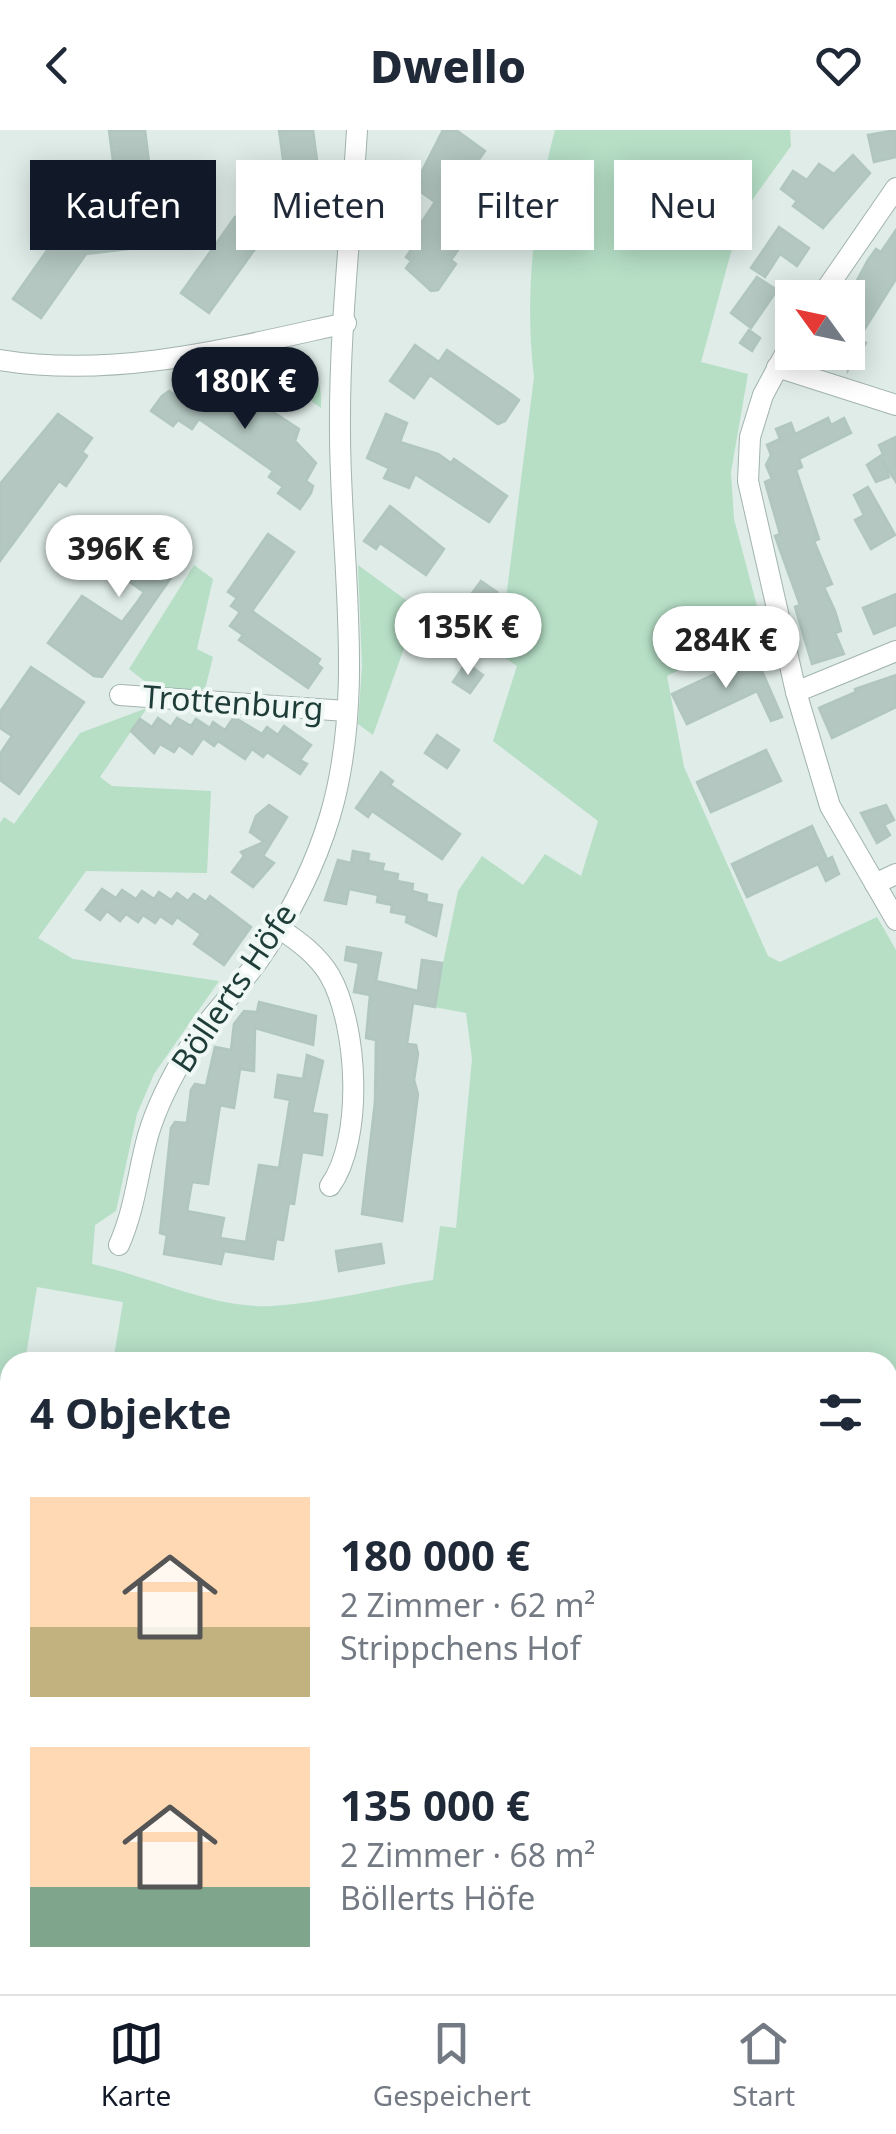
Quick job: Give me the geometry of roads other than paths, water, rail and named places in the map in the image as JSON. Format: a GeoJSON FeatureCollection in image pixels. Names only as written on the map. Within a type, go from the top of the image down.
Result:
{"type":"FeatureCollection","features":[{"type":"Feature","properties":{"kind":"street","name":"Böllerts Höfe"},"geometry":{"type":"LineString","coordinates":[[119,1245],[134,1210],[146,1141],[162,1098],[185,1055],[279,928],[314,860],[330,815],[346,711],[340,427],[357,130]]}},
{"type":"Feature","properties":{"kind":"street"},"geometry":{"type":"LineString","coordinates":[[832,280],[896,188]]}},
{"type":"Feature","properties":{"kind":"street"},"geometry":{"type":"LineString","coordinates":[[0,360],[57,366],[118,366],[346,324]]}},
{"type":"Feature","properties":{"kind":"street"},"geometry":{"type":"LineString","coordinates":[[776,370],[750,437],[748,481],[796,692],[830,806],[896,920]]}},
{"type":"Feature","properties":{"kind":"street"},"geometry":{"type":"LineString","coordinates":[[786,370],[896,405]]}},
{"type":"Feature","properties":{"kind":"street"},"geometry":{"type":"LineString","coordinates":[[796,692],[896,651]]}},
{"type":"Feature","properties":{"kind":"street","name":"Trottenburg"},"geometry":{"type":"LineString","coordinates":[[120,695],[346,711]]}},
{"type":"Feature","properties":{"kind":"street"},"geometry":{"type":"LineString","coordinates":[[876,884],[896,874]]}},
{"type":"Feature","properties":{"kind":"street"},"geometry":{"type":"LineString","coordinates":[[279,928],[307,948],[330,976],[345,1020],[352,1114],[346,1164],[330,1186]]}}]}
